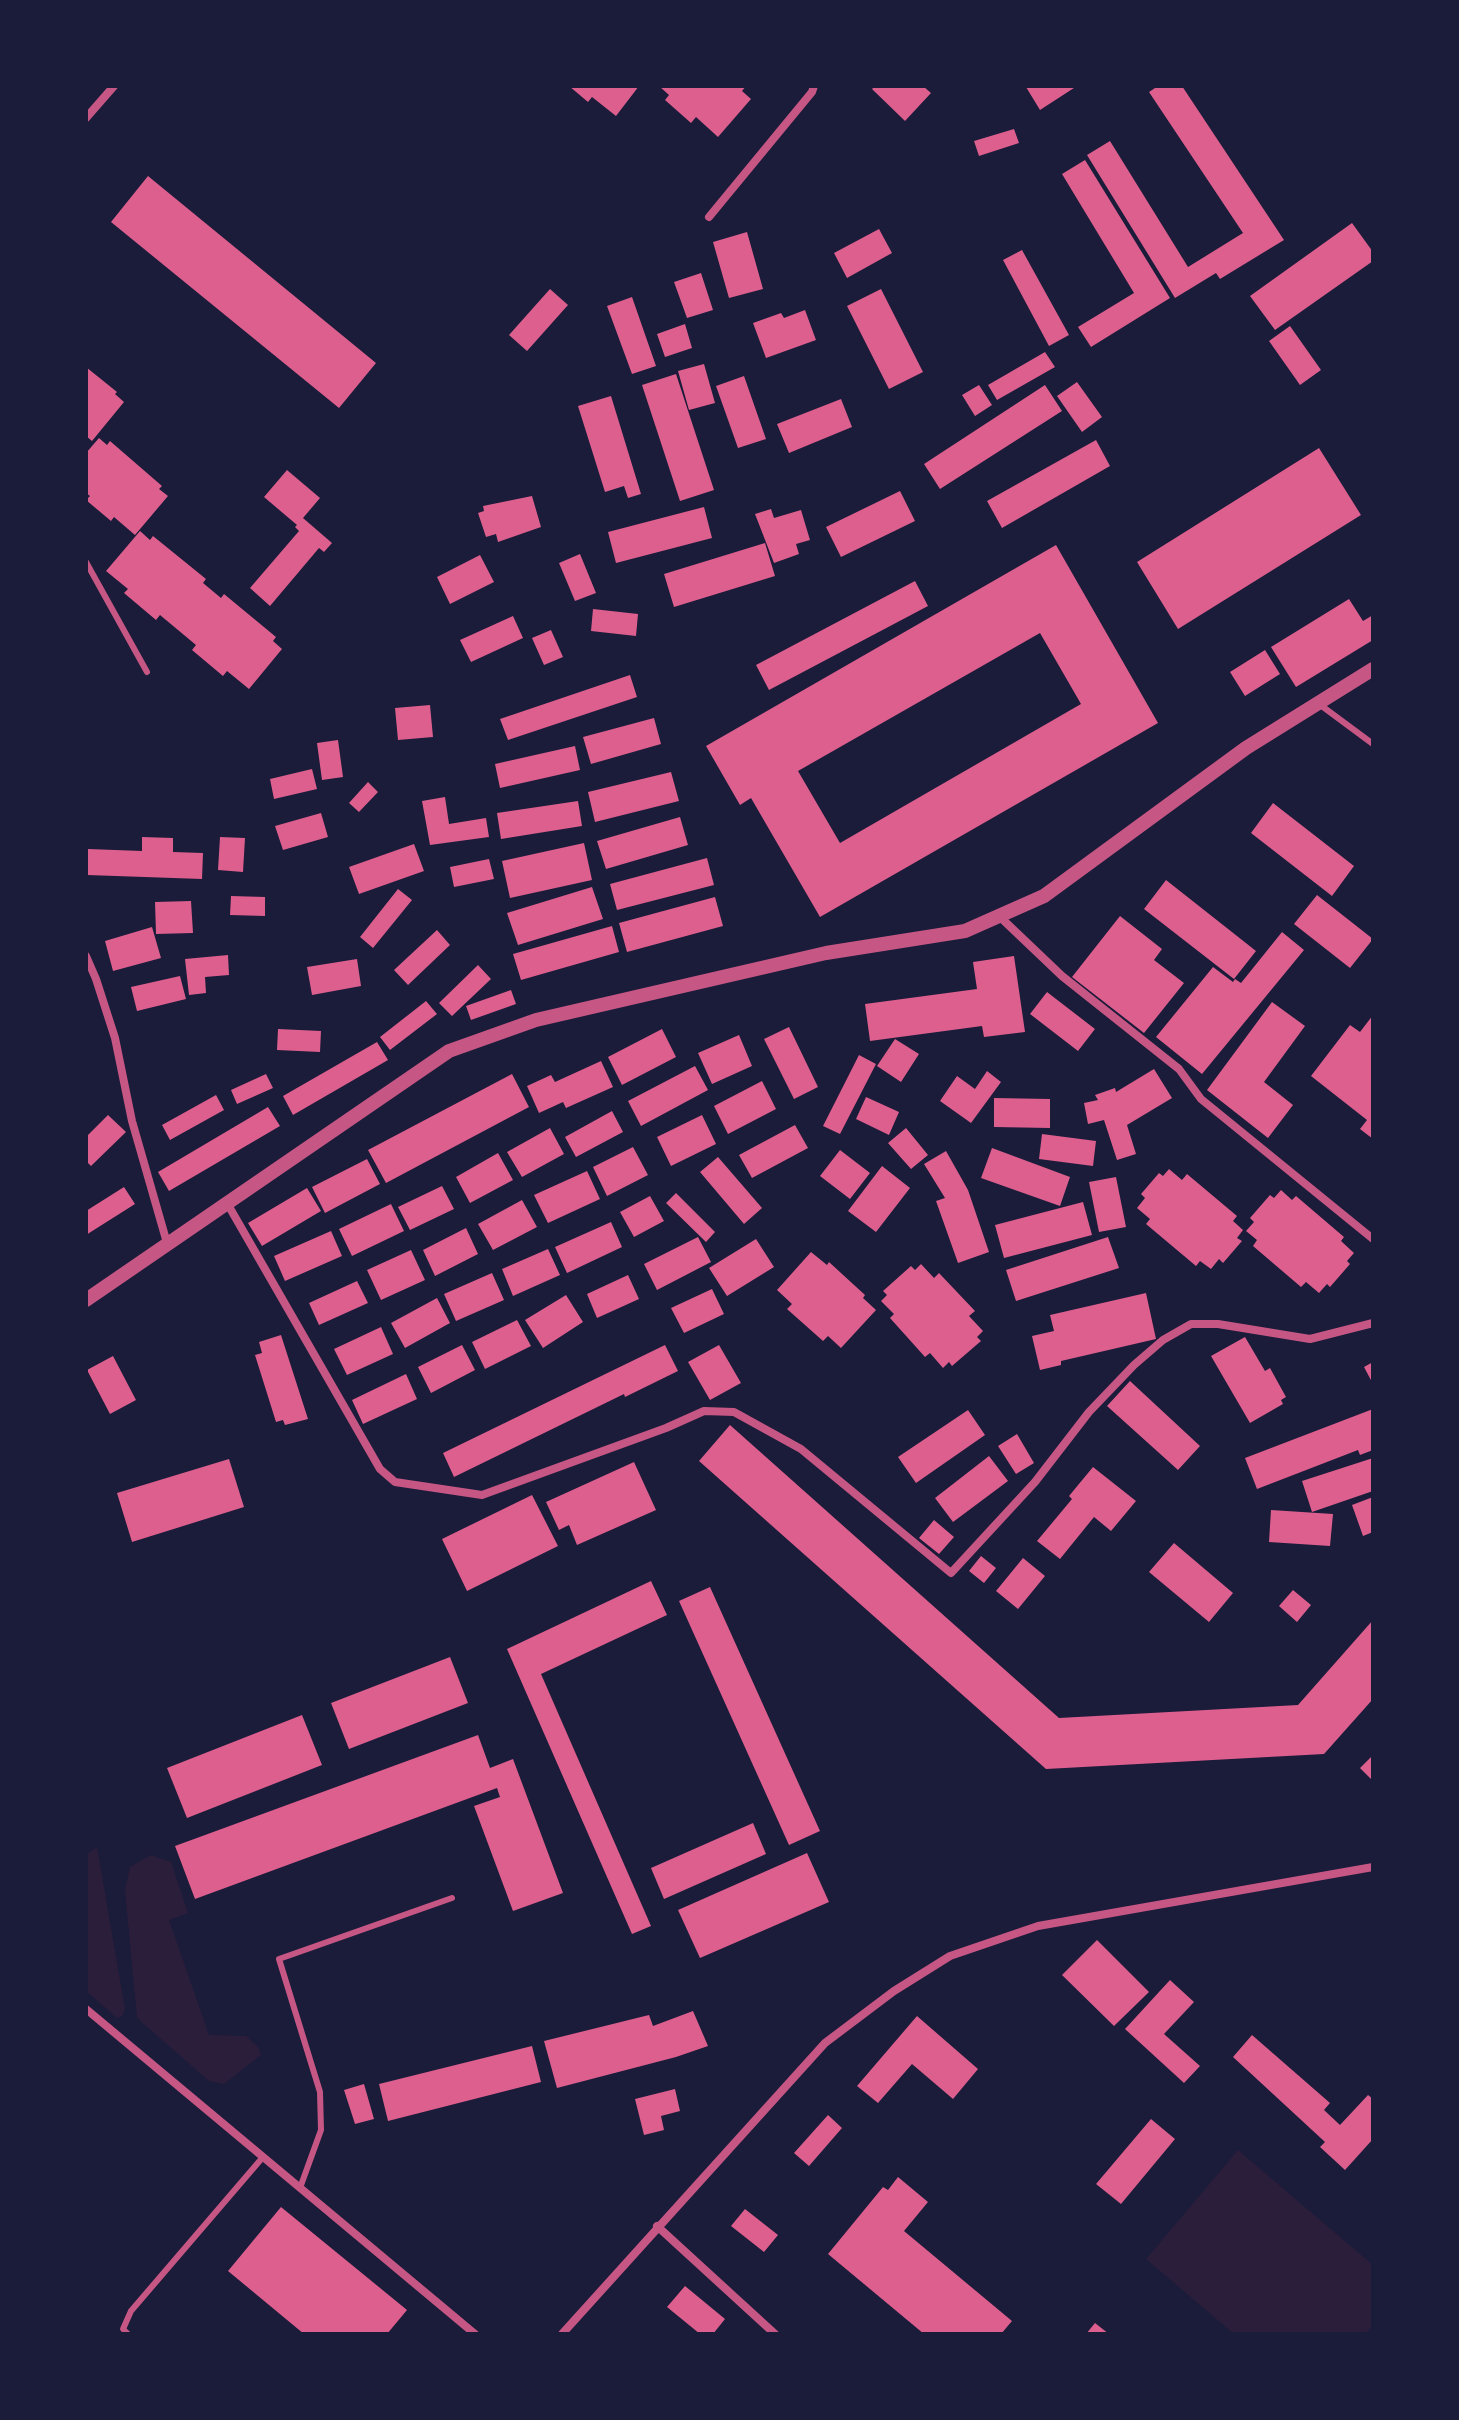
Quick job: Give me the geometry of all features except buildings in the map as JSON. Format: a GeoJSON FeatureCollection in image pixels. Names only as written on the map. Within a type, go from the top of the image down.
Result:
{"type":"FeatureCollection","features":[{"type":"Feature","properties":{"kind":"street"},"geometry":{"type":"LineString","coordinates":[[86,118],[114,86]]}},
{"type":"Feature","properties":{"kind":"street"},"geometry":{"type":"LineString","coordinates":[[709,217],[814,86]]}},
{"type":"Feature","properties":{"kind":"street"},"geometry":{"type":"LineString","coordinates":[[86,1300],[449,1051],[536,1020],[826,953],[965,931],[1044,896],[1246,748],[1373,669]]}},
{"type":"Feature","properties":{"kind":"street"},"geometry":{"type":"LineString","coordinates":[[999,916],[1062,976],[1179,1069],[1201,1099],[1373,1239]]}},
{"type":"Feature","properties":{"kind":"street"},"geometry":{"type":"LineString","coordinates":[[86,956],[115,1038],[132,1121],[167,1243]]}},
{"type":"Feature","properties":{"kind":"street"},"geometry":{"type":"LineString","coordinates":[[227,1202],[380,1469],[395,1482],[482,1495],[652,1434],[704,1411],[734,1412],[801,1449],[951,1573],[1035,1482],[1089,1412],[1163,1340],[1191,1324],[1218,1324],[1310,1339],[1373,1323]]}},
{"type":"Feature","properties":{"kind":"street"},"geometry":{"type":"LineString","coordinates":[[562,2334],[825,2043],[894,1991],[950,1956],[1038,1926],[1373,1867]]}},
{"type":"Feature","properties":{"kind":"street"},"geometry":{"type":"LineString","coordinates":[[86,2009],[475,2334]]}},
{"type":"Feature","properties":{"kind":"street"},"geometry":{"type":"LineString","coordinates":[[657,2226],[775,2334]]}},
{"type":"Feature","properties":{"kind":"lane"},"geometry":{"type":"LineString","coordinates":[[86,562],[147,672]]}},
{"type":"Feature","properties":{"kind":"lane"},"geometry":{"type":"LineString","coordinates":[[1319,704],[1373,744]]}},
{"type":"Feature","properties":{"kind":"lane"},"geometry":{"type":"LineString","coordinates":[[300,2188],[321,2130],[320,2092],[279,1959],[452,1898]]}},
{"type":"Feature","properties":{"kind":"lane"},"geometry":{"type":"LineString","coordinates":[[128,2334],[123,2329],[131,2311],[263,2157]]}},
{"type":"Feature","properties":{"kind":"shaded area"},"geometry":{"type":"Polygon","coordinates":[[[97,1847],[125,2009],[122,2016],[117,2018],[86,1991],[86,1855],[97,1847]]]}},
{"type":"Feature","properties":{"kind":"shaded area"},"geometry":{"type":"Polygon","coordinates":[[[151,1855],[171,1862],[188,1913],[169,1920],[209,2035],[246,2036],[258,2047],[261,2055],[224,2084],[209,2081],[137,2018],[125,1890],[130,1867],[151,1855]]]}},
{"type":"Feature","properties":{"kind":"shaded area"},"geometry":{"type":"Polygon","coordinates":[[[1238,2150],[1373,2265],[1373,2325],[1365,2334],[1234,2334],[1146,2259],[1238,2150]]]}}]}
